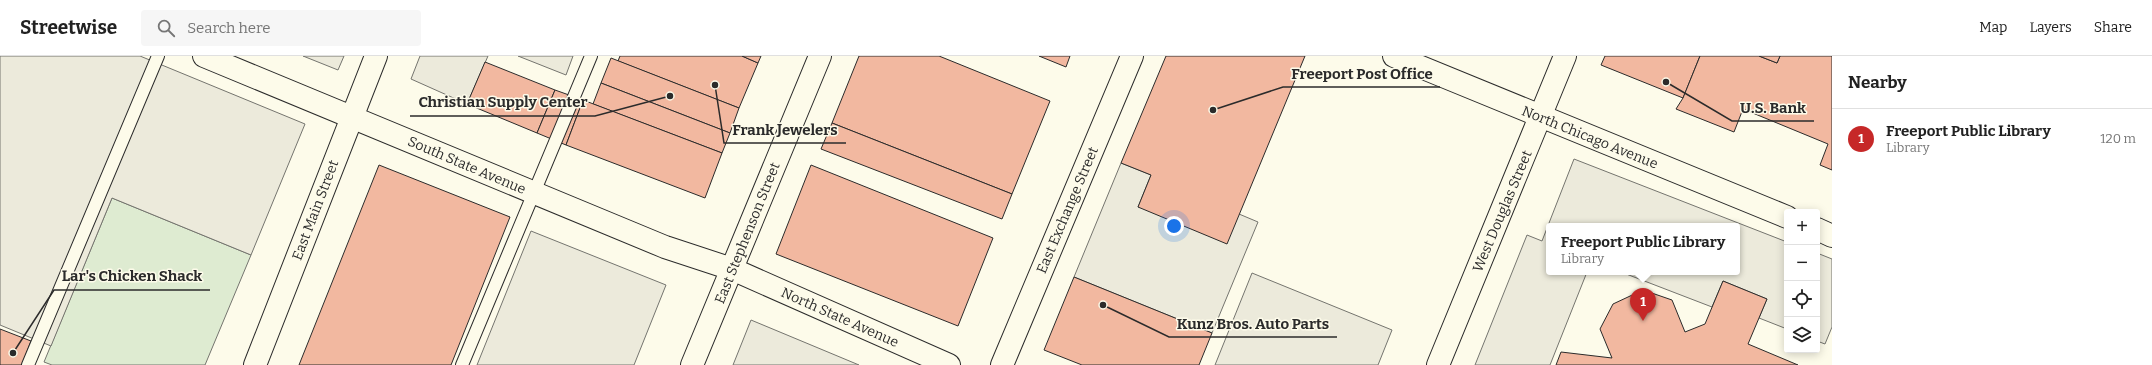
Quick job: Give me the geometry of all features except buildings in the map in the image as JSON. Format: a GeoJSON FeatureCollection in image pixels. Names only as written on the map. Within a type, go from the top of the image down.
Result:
{"type":"FeatureCollection","features":[{"type":"Feature","properties":{"kind":"street","name":"South State Avenue"},"geometry":{"type":"LineString","coordinates":[[204,56],[665,247],[732,269]]}},
{"type":"Feature","properties":{"kind":"street","name":"East Main Street"},"geometry":{"type":"LineString","coordinates":[[255,365],[376,56]]}},
{"type":"Feature","properties":{"kind":"street","name":"East Stephenson Street"},"geometry":{"type":"LineString","coordinates":[[692,365],[820,56]]}},
{"type":"Feature","properties":{"kind":"street","name":"East Exchange Street"},"geometry":{"type":"LineString","coordinates":[[1002,365],[1132,56]]}},
{"type":"Feature","properties":{"kind":"street","name":"North Chicago Avenue"},"geometry":{"type":"LineString","coordinates":[[1394,56],[1784,216]]}},
{"type":"Feature","properties":{"kind":"street","name":"West Douglas Street"},"geometry":{"type":"LineString","coordinates":[[1438,365],[1542,117],[1565,56]]}},
{"type":"Feature","properties":{"kind":"street"},"geometry":{"type":"LineString","coordinates":[[1820,230],[1832,236]]}},
{"type":"Feature","properties":{"kind":"street","name":"North State Avenue"},"geometry":{"type":"LineString","coordinates":[[732,269],[949,365]]}},
{"type":"Feature","properties":{"kind":"lane"},"geometry":{"type":"LineString","coordinates":[[28,365],[158,56]]}},
{"type":"Feature","properties":{"kind":"lane"},"geometry":{"type":"LineString","coordinates":[[462,365],[591,56]]}},
{"type":"Feature","properties":{"kind":"green space"},"geometry":{"type":"Polygon","coordinates":[[[112,198],[251,255],[205,365],[52,365],[44,362],[112,198]]]}},
{"type":"Feature","properties":{"kind":"shaded area"},"geometry":{"type":"Polygon","coordinates":[[[0,56],[140,56],[305,124],[251,255],[112,198],[51,346],[0,325],[0,56]]]}},
{"type":"Feature","properties":{"kind":"shaded area"},"geometry":{"type":"Polygon","coordinates":[[[303,56],[344,56],[338,70],[303,56]]]}},
{"type":"Feature","properties":{"kind":"shaded area"},"geometry":{"type":"Polygon","coordinates":[[[420,56],[488,56],[467,104],[411,79],[420,56]]]}},
{"type":"Feature","properties":{"kind":"shaded area"},"geometry":{"type":"Polygon","coordinates":[[[518,56],[573,56],[566,75],[518,56]]]}},
{"type":"Feature","properties":{"kind":"shaded area"},"geometry":{"type":"Polygon","coordinates":[[[1574,159],[1738,223],[1549,223],[1574,159]]]}},
{"type":"Feature","properties":{"kind":"shaded area"},"geometry":{"type":"Polygon","coordinates":[[[1121,163],[1151,175],[1138,207],[1239,214],[1258,222],[1212,333],[1074,277],[1121,163]]]}},
{"type":"Feature","properties":{"kind":"shaded area"},"geometry":{"type":"Polygon","coordinates":[[[1740,224],[1784,241],[1784,328],[1759,318],[1767,299],[1723,281],[1712,307],[1629,275],[1740,275],[1740,224]]]}},
{"type":"Feature","properties":{"kind":"shaded area"},"geometry":{"type":"Polygon","coordinates":[[[531,231],[666,285],[634,365],[477,365],[531,231]]]}},
{"type":"Feature","properties":{"kind":"shaded area"},"geometry":{"type":"Polygon","coordinates":[[[1546,231],[1546,275],[1586,275],[1550,365],[1475,365],[1527,235],[1542,241],[1546,231]]]}},
{"type":"Feature","properties":{"kind":"shaded area"},"geometry":{"type":"Polygon","coordinates":[[[1820,254],[1832,259],[1832,327],[1825,344],[1820,342],[1820,254]]]}},
{"type":"Feature","properties":{"kind":"shaded area"},"geometry":{"type":"Polygon","coordinates":[[[1252,273],[1392,330],[1378,365],[1215,365],[1252,273]]]}},
{"type":"Feature","properties":{"kind":"shaded area"},"geometry":{"type":"Polygon","coordinates":[[[751,320],[859,365],[733,365],[751,320]]]}},
{"type":"Feature","properties":{"kind":"place","name":"U.S. Bank"},"geometry":{"type":"Point","coordinates":[1666,82]}},
{"type":"Feature","properties":{"kind":"place","name":"Frank Jewelers"},"geometry":{"type":"Point","coordinates":[715,85]}},
{"type":"Feature","properties":{"kind":"place","name":"Christian Supply Center"},"geometry":{"type":"Point","coordinates":[670,96]}},
{"type":"Feature","properties":{"kind":"place","name":"Freeport Post Office"},"geometry":{"type":"Point","coordinates":[1213,110]}},
{"type":"Feature","properties":{"kind":"place","name":"Kunz Bros. Auto Parts"},"geometry":{"type":"Point","coordinates":[1103,305]}},
{"type":"Feature","properties":{"kind":"place","name":"Freeport Public Library"},"geometry":{"type":"Point","coordinates":[1643,321]}},
{"type":"Feature","properties":{"kind":"place","name":"Lar's Chicken Shack"},"geometry":{"type":"Point","coordinates":[13,353]}}]}
